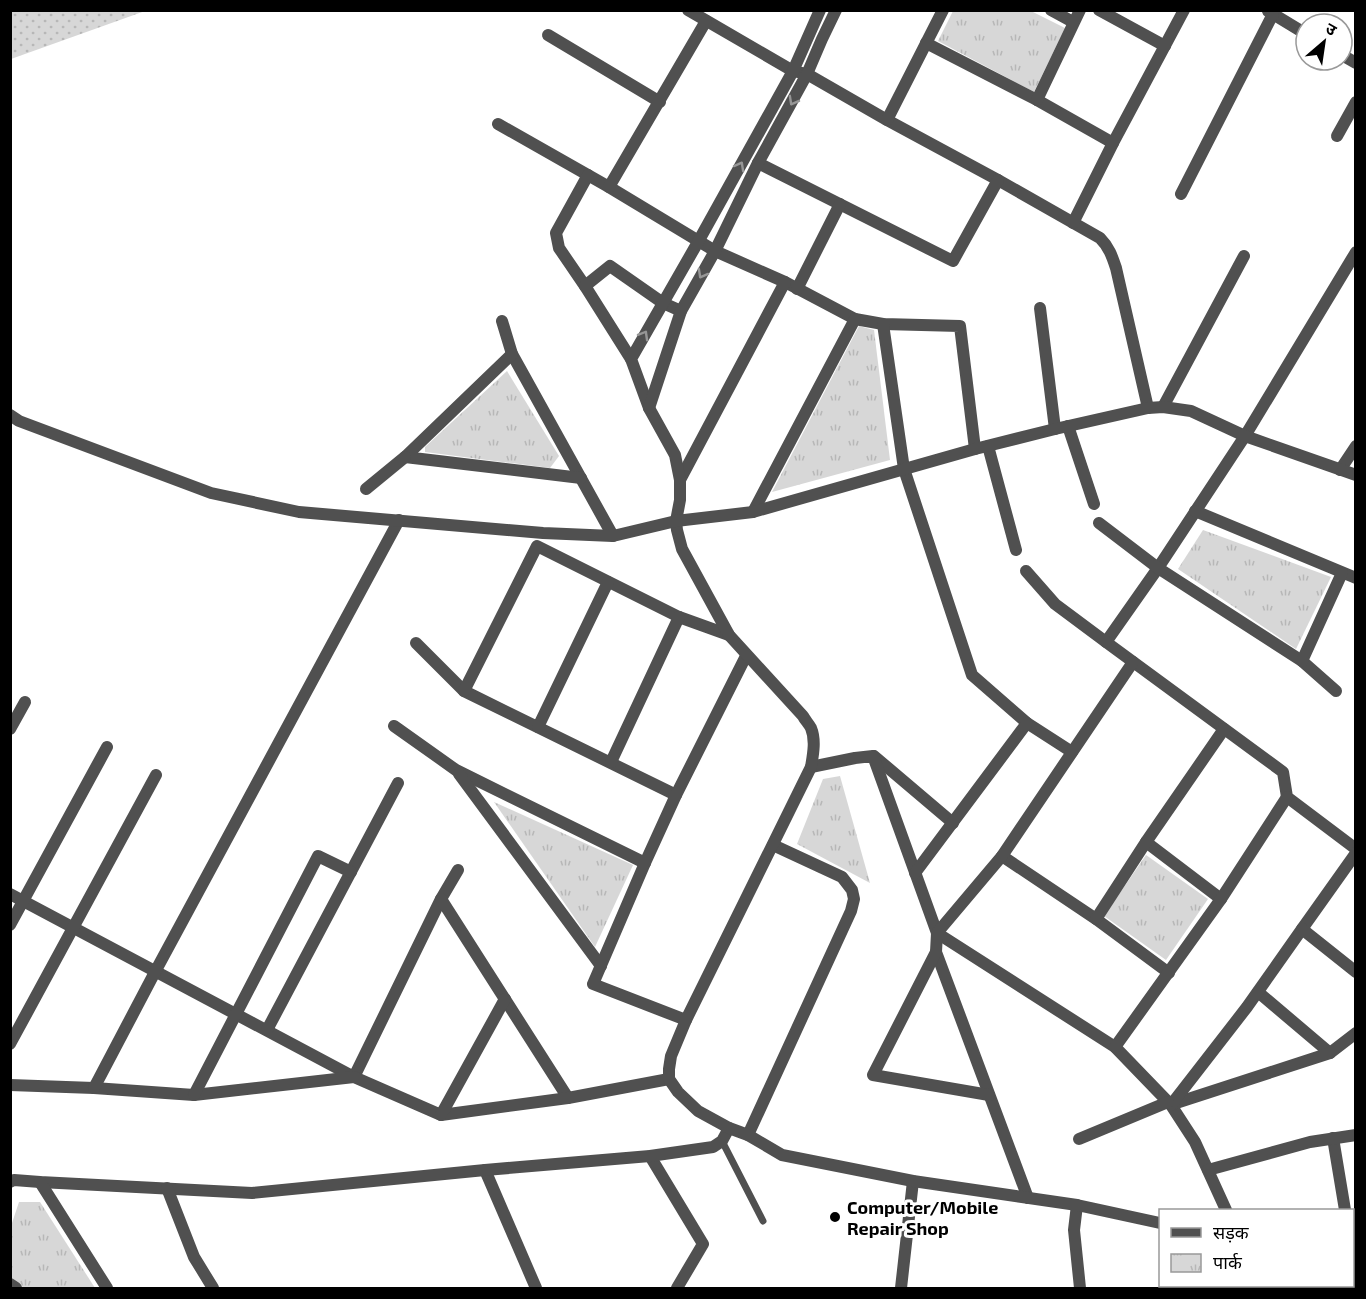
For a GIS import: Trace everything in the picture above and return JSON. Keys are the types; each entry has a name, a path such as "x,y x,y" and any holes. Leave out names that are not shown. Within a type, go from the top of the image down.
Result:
{"street":[{"path":"688,10 793,71 807,74 1100,238 1112,255 1148,408"},
{"path":"630,359 793,71 820,10"},
{"path":"649,408 681,311 715,252 807,74 836,10"},
{"path":"887,120 943,10"},
{"path":"1037,100 1077,16 1051,10"},
{"path":"1099,10 1165,46"},
{"path":"1073,223 1184,10"},
{"path":"1181,194 1270,12 1294,27"},
{"path":"609,187 706,21"},
{"path":"548,35 660,102"},
{"path":"926,43 1037,100 1113,143"},
{"path":"1337,136 1356,102"},
{"path":"498,124 609,187 715,252 785,282 855,319 883,324 960,326 975,449"},
{"path":"759,163 953,261 998,180"},
{"path":"588,175 556,233 559,248 630,359 649,408 675,455 680,480 680,501 676,521 682,549 729,635 803,716 811,728 813,753 811,767 686,1020 671,1056 669,1079 678,1092 698,1111 729,1128 748,1135 782,1155 913,1181 1077,1205 1159,1223"},
{"path":"797,289 840,204"},
{"path":"1106,642 1245,436 1356,252"},
{"path":"1163,407 1244,256"},
{"path":"585,286 610,266 663,303 681,311"},
{"path":"680,480 785,282"},
{"path":"1040,308 1061,427 1094,504"},
{"path":"753,512 855,319"},
{"path":"502,321 512,354 613,536"},
{"path":"883,324 904,469 972,675 1027,723 1072,752"},
{"path":"366,489 405,457 512,354"},
{"path":"10,416 211,493 299,512 543,533 613,536 676,521 753,512 975,449 1148,408 1163,407 1191,411 1245,436 1356,475"},
{"path":"988,446 1016,550"},
{"path":"1340,470 1356,446"},
{"path":"405,457 581,478"},
{"path":"1196,511 1356,578"},
{"path":"94,1088 399,520"},
{"path":"1100,523 1158,568 1302,661 1336,691"},
{"path":"464,691 543,533"},
{"path":"537,546 680,617 729,635"},
{"path":"1026,571 1055,604 1283,772 1287,796 1356,851 1258,992 1170,1103"},
{"path":"1302,661 1342,573"},
{"path":"538,727 608,582"},
{"path":"611,762 680,617"},
{"path":"416,643 464,691 676,795"},
{"path":"686,1020 593,984 676,795 747,656"},
{"path":"937,933 1002,856 1133,662"},
{"path":"10,729 25,702"},
{"path":"915,873 1027,723"},
{"path":"394,726 456,770 645,863"},
{"path":"1095,919 1224,729"},
{"path":"10,925 107,747"},
{"path":"811,767 873,756 953,823"},
{"path":"873,756 937,933 936,952 1028,1198"},
{"path":"456,770 601,966"},
{"path":"10,1044 156,775"},
{"path":"267,1030 398,783"},
{"path":"1115,1047 1221,899 1287,796"},
{"path":"1146,842 1221,899"},
{"path":"748,1135 851,911 854,899 852,890 842,877 773,845"},
{"path":"194,1095 318,856 351,872"},
{"path":"1002,856 1169,973"},
{"path":"354,1077 441,899 458,870"},
{"path":"10,894 354,1077 441,1114 568,1098 669,1079"},
{"path":"441,899 568,1098"},
{"path":"1302,929 1356,972"},
{"path":"937,933 1115,1047 1170,1103 1195,1142 1226,1209"},
{"path":"936,952 873,1075 989,1095"},
{"path":"1258,992 1330,1053"},
{"path":"441,1114 505,999"},
{"path":"1079,1139 1170,1103 1330,1053 1356,1034"},
{"path":"10,1085 194,1095 354,1077"},
{"path":"10,1182 14,1180 252,1193 650,1156 713,1147 722,1141 729,1128"},
{"path":"1208,1170 1310,1142 1356,1135"},
{"path":"1333,1138 1345,1209"},
{"path":"650,1156 703,1244 677,1288"},
{"path":"485,1170 536,1288"},
{"path":"901,1288 913,1181"},
{"path":"40,1182 107,1288"},
{"path":"167,1188 194,1257 213,1288"},
{"path":"1077,1205 1074,1230 1080,1288"},
{"path":"10,1284 15,1288"}],"lane":[{"path":"722,1141 763,1221"}],"green space":[{"path":"11,10 145,10 145,11 11,59"},
{"path":"953,11 1031,11 1065,28 1034,92 938,41"},
{"path":"859,326 874,330 890,460 772,492"},
{"path":"507,371 559,456 550,468 425,452 425,447"},
{"path":"1203,530 1331,577 1296,649 1178,569"},
{"path":"840,776 870,883 797,844 823,779"},
{"path":"494,802 633,865 595,947"},
{"path":"1146,855 1208,899 1166,960 1104,916"},
{"path":"19,1202 40,1202 95,1288 16,1288 11,1284 10,1229"}],"place":[{"name":"Computer/Mobile Repair Shop","path":"835,1217"}]}
